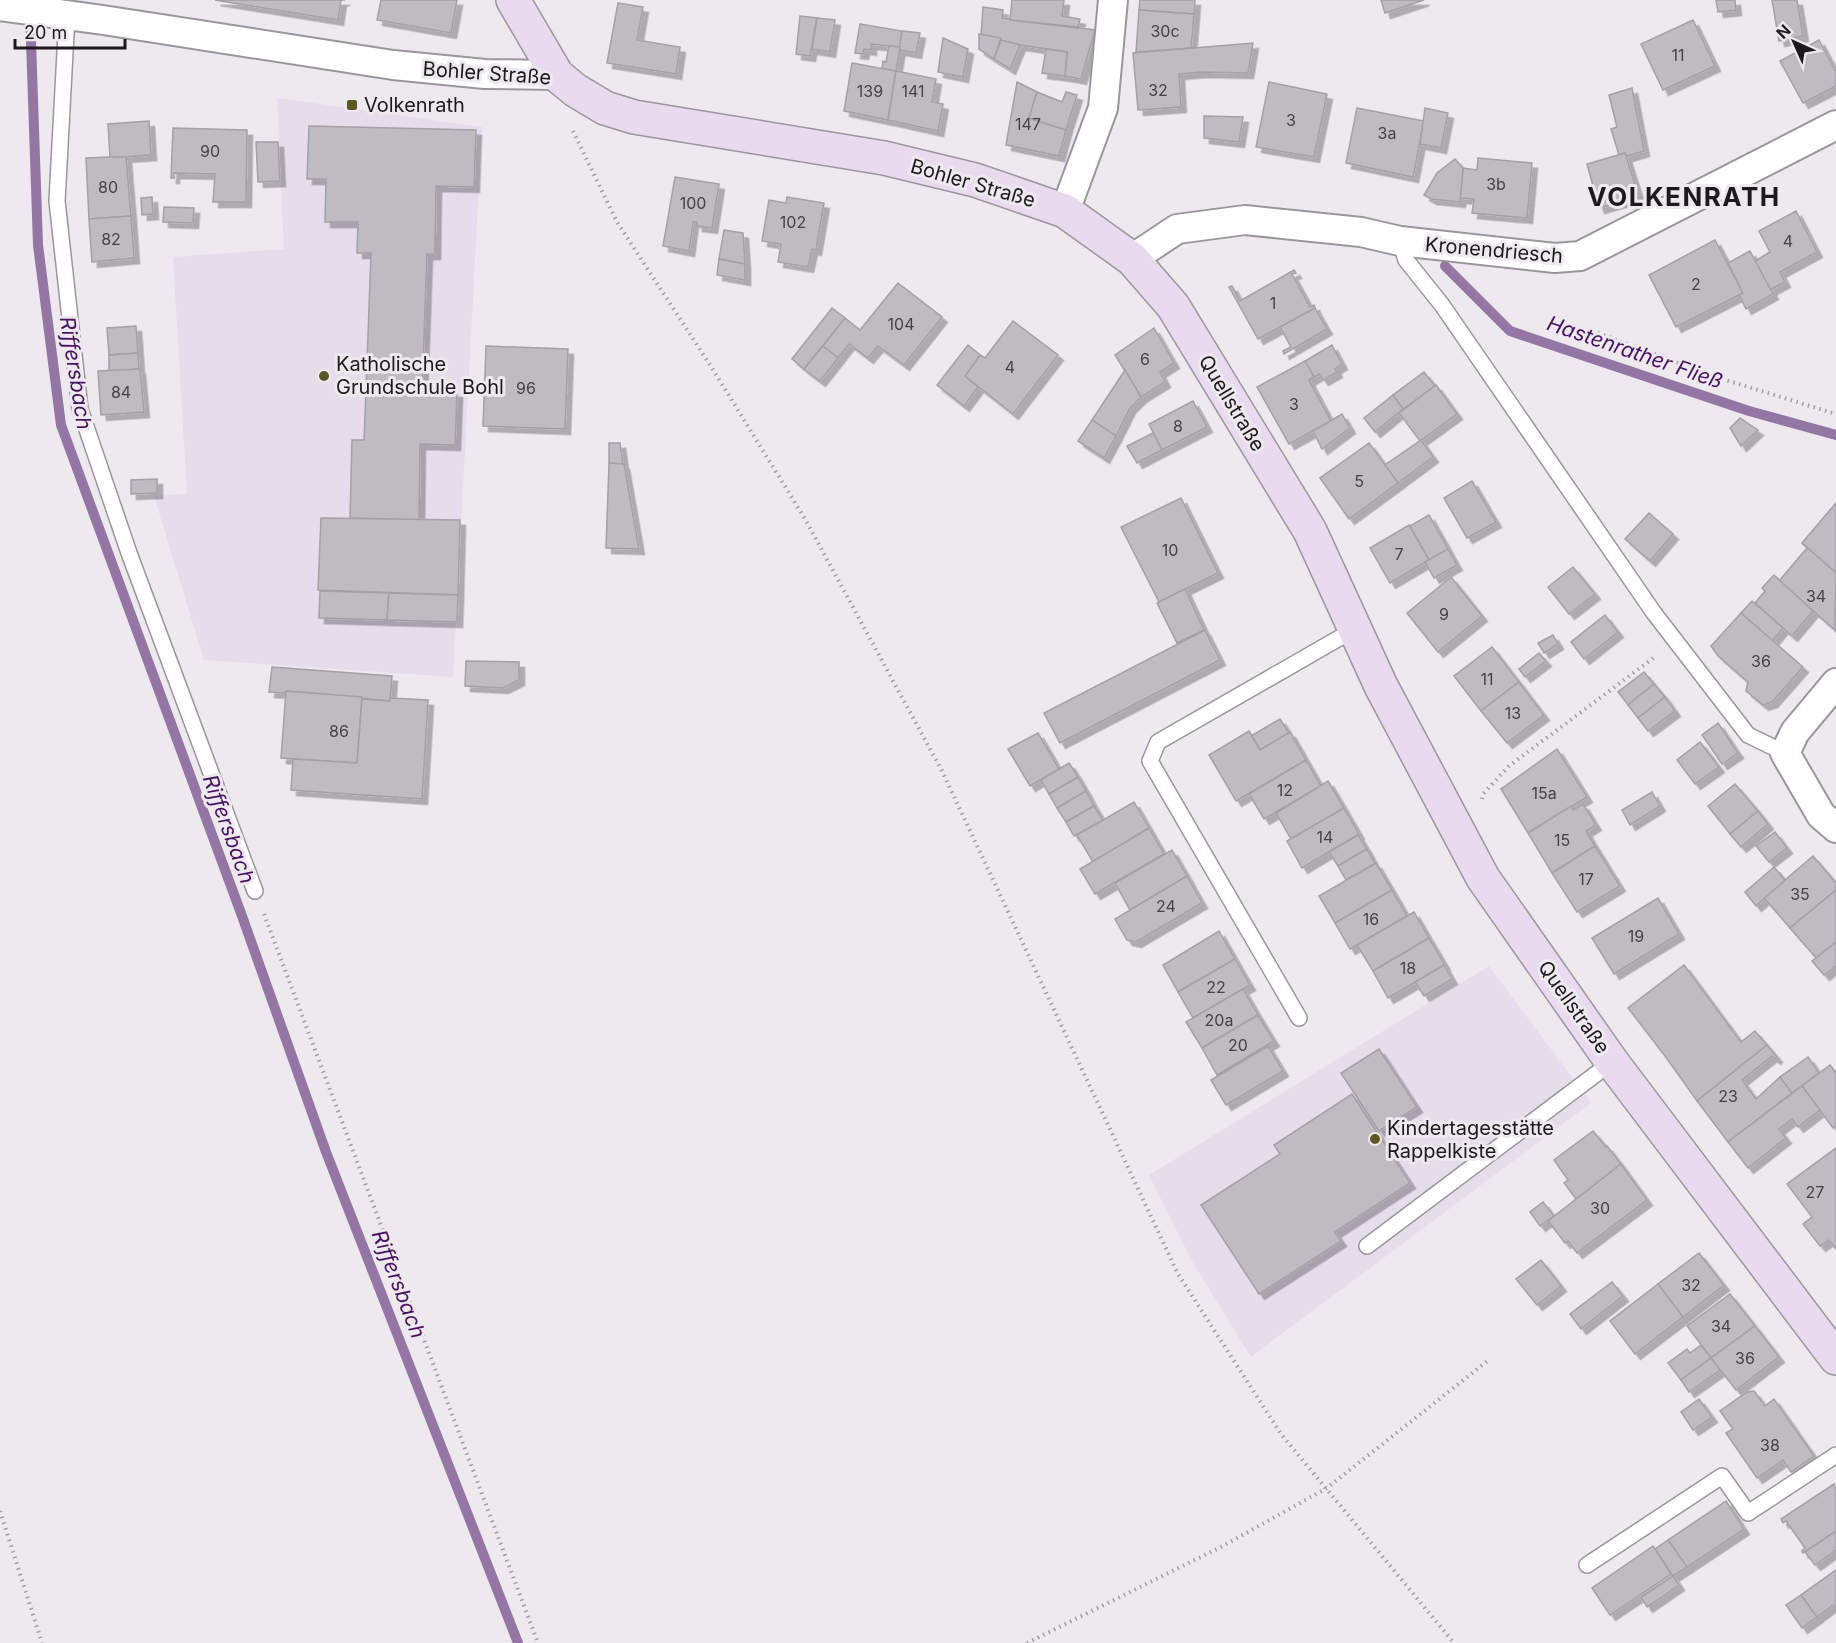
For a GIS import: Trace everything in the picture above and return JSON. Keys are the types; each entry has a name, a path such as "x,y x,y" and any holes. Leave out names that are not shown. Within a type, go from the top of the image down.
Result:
{"main road":[{"path":"513,0 566,83"},
{"name":"Bohler Straße","path":"566,83 605,108 634,117 884,159 975,180 1065,211"},
{"name":"Quellstraße","path":"1065,211 1132,259 1173,306 1310,531 1381,686 1483,878 1612,1062 1836,1358"}],"street":[{"path":"1065,211 1103,108 1113,0"},
{"name":"Bohler Straße","path":"7,7 393,65 566,83"},
{"name":"Kronendriesch","path":"1132,259 1177,229 1245,220 1361,232 1400,241 1555,258 1580,256 1836,125"},
{"path":"1836,683 1795,732 1785,753 1821,814 1836,828"}],"lane":[{"path":"67,15 57,201 80,409 129,553 255,891"},
{"path":"1400,241 1406,260 1442,305 1654,613 1748,735 1785,753"},
{"path":"1299,1018 1150,761 1158,742 1355,629"},
{"path":"1367,1246 1612,1062"},
{"path":"1587,1565 1722,1476 1748,1513 1836,1455"}],"path":[{"path":"566,83 573,131 617,222 712,368 805,519 942,771 1178,1274 1281,1434 1454,1643"},
{"path":"1598,333 1716,377 1836,414"},
{"path":"1456,828 1481,816 1483,794 1509,766 1676,642"},
{"path":"255,891 538,1643"},
{"path":"1028,1643 1221,1546 1327,1488 1490,1359"},
{"path":"0,1511 42,1643"}],"shaded area":[{"name":"Katholische Grundschule Bohl","path":"277,98 482,127 453,677 204,660 154,496 187,494 173,257 284,249"},
{"name":"Kindertagesstätte Rappelkiste","path":"1489,966 1591,1103 1251,1357 1192,1261 1149,1175"}],"building":[{"path":"215,0 341,0 338,20"},
{"path":"381,0 457,0 451,33 377,20"},
{"path":"1012,0 1064,0 1062,16 1080,19 1078,27 1010,20"},
{"path":"1140,0 1195,0 1194,14 1139,10"},
{"path":"1381,0 1424,0 1385,13"},
{"path":"1716,0 1735,0 1736,10 1718,12"},
{"path":"1772,0 1797,0 1803,36 1779,41"},
{"path":"618,3 643,7 637,40 680,47 676,74 607,63"},
{"path":"983,7 1003,10 1002,18 1010,20 1095,30 1081,79 1065,76 1067,52 1020,45 981,35"},
{"path":"1139,10 1194,14 1191,48 1136,52"},
{"path":"800,16 817,18 810,56 796,54"},
{"path":"817,18 835,20 830,52 812,49"},
{"path":"1693,20 1715,66 1663,90 1641,44"},
{"path":"860,24 902,31 900,47 871,44 871,50 864,49 863,54 855,53"},
{"path":"902,31 920,33 916,53 899,50"},
{"path":"979,34 1001,38 994,59 979,49"},
{"path":"943,38 968,49 963,77 938,72"},
{"path":"1001,40 1020,45 1010,69 994,59"},
{"path":"1819,40 1836,72 1836,86 1803,103 1780,61"},
{"path":"1253,43 1248,73 1179,74 1181,107 1138,110 1133,53"},
{"path":"889,46 900,47 896,71 882,69"},
{"path":"1046,49 1067,52 1065,76 1042,73"},
{"path":"852,63 896,71 888,120 844,111"},
{"path":"896,71 936,79 932,102 943,104 938,131 888,120"},
{"path":"1017,82 1037,92 1029,118 1066,130 1059,156 1006,145"},
{"path":"1269,82 1327,94 1314,157 1256,147"},
{"path":"1632,88 1644,151 1627,156 1625,153 1619,155 1611,129 1617,127 1609,95"},
{"path":"1037,92 1062,102 1066,92 1077,95 1066,130 1029,118"},
{"path":"1357,108 1424,121 1413,177 1346,163"},
{"path":"1425,108 1448,113 1441,148 1420,144"},
{"path":"1204,116 1243,117 1239,142 1204,138"},
{"path":"149,121 151,155 110,158 108,124"},
{"path":"309,126 476,130 474,187 436,186 435,254 427,254 422,392 366,390 371,253 357,253 358,222 325,222 326,179 307,179"},
{"path":"173,128 247,130 246,202 213,202 215,174 174,173 174,178 171,178"},
{"path":"256,142 278,142 280,181 258,182"},
{"path":"1625,153 1639,197 1599,208 1587,164"},
{"path":"126,157 131,216 89,219 86,158"},
{"path":"1478,158 1532,163 1527,218 1472,213 1474,199 1460,198 1463,168 1477,170"},
{"path":"1455,159 1463,168 1460,202 1431,199 1424,195 1437,173"},
{"path":"675,177 719,184 712,228 697,226 697,222 693,222 689,251 663,246"},
{"path":"152,197 153,214 142,215 141,198"},
{"path":"787,197 824,203 816,250 812,249 808,267 778,262 781,244 762,241 769,200 786,203"},
{"path":"164,207 194,208 193,223 163,222"},
{"path":"1796,211 1817,252 1780,272 1785,282 1770,290 1755,261 1770,252 1759,231"},
{"path":"131,216 134,258 92,262 89,219"},
{"path":"724,230 743,233 745,264 719,259"},
{"path":"1715,240 1743,293 1676,327 1649,275"},
{"path":"1750,251 1773,294 1746,309 1739,295 1743,293 1728,263"},
{"path":"719,259 745,264 745,280 717,275"},
{"path":"1294,270 1296,273 1292,274 1310,307 1314,305 1315,308 1258,339 1229,287 1232,286 1240,301"},
{"path":"898,283 942,317 904,365 878,346 868,358 849,344 838,358 823,346 845,318 860,330"},
{"path":"832,308 845,318 804,369 792,359"},
{"path":"1315,308 1327,329 1284,354 1283,351 1291,347 1280,327"},
{"path":"1013,321 1058,355 1013,414 965,376 980,355 985,358"},
{"path":"136,326 138,353 109,355 107,328"},
{"path":"1154,328 1174,363 1160,372 1165,382 1141,397 1115,355"},
{"path":"968,345 980,355 965,376 978,387 964,406 937,385"},
{"path":"1332,345 1342,364 1335,369 1337,372 1323,380 1319,374 1314,377 1305,361"},
{"path":"486,346 568,349 565,429 483,426"},
{"path":"823,346 838,358 820,381 804,369"},
{"path":"138,353 139,369 109,371 109,355"},
{"path":"1305,361 1314,377 1309,380 1331,421 1289,444 1257,387"},
{"path":"140,369 144,412 101,415 98,371"},
{"path":"1125,370 1141,397 1130,408 1116,436 1092,420"},
{"path":"1424,372 1435,386 1403,409 1393,395"},
{"path":"1436,385 1457,414 1420,441 1399,413"},
{"path":"366,390 457,392 455,445 420,444 419,520 350,518 352,440 364,440"},
{"path":"1393,395 1403,409 1375,432 1364,418"},
{"path":"1193,401 1207,427 1162,450 1149,424"},
{"path":"1342,414 1350,428 1322,449 1313,431"},
{"path":"1740,418 1758,430 1741,446 1730,428"},
{"path":"1092,420 1116,436 1104,458 1078,441"},
{"path":"1153,433 1162,450 1137,463 1127,446"},
{"path":"1421,440 1433,457 1398,483 1385,465"},
{"path":"609,443 620,443 623,464 609,463"},
{"path":"1369,443 1398,483 1349,519 1320,478"},
{"path":"609,463 624,464 639,549 606,548"},
{"path":"157,479 157,493 131,494 131,480"},
{"path":"1472,481 1496,522 1467,538 1444,498"},
{"path":"1181,498 1218,573 1159,602 1121,527"},
{"path":"1836,503 1836,573 1802,543"},
{"path":"1649,513 1673,534 1650,561 1625,539"},
{"path":"1429,515 1448,549 1429,560 1410,526"},
{"path":"321,518 460,520 458,595 318,590"},
{"path":"1409,525 1429,560 1390,583 1370,548"},
{"path":"1802,543 1836,573 1835,630 1779,581 1807,548"},
{"path":"1448,549 1457,565 1434,578 1425,562"},
{"path":"1573,567 1595,594 1569,614 1548,587"},
{"path":"1774,575 1813,611 1792,636 1755,603 1765,591 1762,588"},
{"path":"1451,577 1482,616 1438,652 1407,613"},
{"path":"1185,589 1204,630 1177,643 1157,603"},
{"path":"320,591 389,593 387,620 319,618"},
{"path":"389,593 458,595 457,622 387,620"},
{"path":"1752,601 1783,628 1772,641 1741,613"},
{"path":"1741,613 1803,667 1772,702 1763,705 1746,691 1748,682 1718,656 1711,646"},
{"path":"1605,615 1618,632 1584,659 1571,642"},
{"path":"1205,630 1220,660 1060,743 1044,713"},
{"path":"1553,635 1558,644 1544,653 1538,643"},
{"path":"1492,647 1519,682 1481,711 1454,676"},
{"path":"1539,653 1546,661 1525,677 1519,669"},
{"path":"466,661 519,662 519,680 503,688 465,686"},
{"path":"272,667 392,676 390,701 286,691 285,693 269,692"},
{"path":"1644,672 1654,684 1628,705 1618,692"},
{"path":"1519,682 1544,715 1507,743 1481,711"},
{"path":"1654,684 1665,697 1638,718 1628,705"},
{"path":"286,691 362,697 357,763 281,758"},
{"path":"1665,697 1675,711 1648,731 1638,718"},
{"path":"390,698 428,700 422,799 291,790 293,759 357,763 362,699 390,701"},
{"path":"1280,719 1289,733 1260,750 1251,736"},
{"path":"1718,723 1738,753 1722,764 1702,735"},
{"path":"1249,731 1260,750 1290,732 1306,760 1236,801 1209,755"},
{"path":"1038,733 1059,769 1030,786 1008,749"},
{"path":"1700,742 1719,767 1695,784 1677,760"},
{"path":"1557,749 1587,797 1528,833 1501,789"},
{"path":"1306,760 1321,786 1264,819 1249,794"},
{"path":"1069,763 1078,777 1049,794 1041,780"},
{"path":"1078,777 1086,791 1057,808 1049,794"},
{"path":"1328,781 1344,808 1291,839 1276,813"},
{"path":"1735,784 1758,811 1730,834 1708,806"},
{"path":"1086,791 1094,806 1066,822 1057,808"},
{"path":"1652,792 1660,806 1630,825 1622,810"},
{"path":"1134,802 1149,828 1093,862 1077,835"},
{"path":"1583,804 1596,825 1586,831 1595,846 1552,873 1528,833 1571,806 1573,810"},
{"path":"1094,806 1103,820 1074,836 1066,822"},
{"path":"1344,808 1359,834 1302,868 1287,841"},
{"path":"1758,811 1768,824 1741,847 1730,834"},
{"path":"1149,828 1164,854 1095,894 1080,869"},
{"path":"1775,832 1787,848 1769,862 1756,846"},
{"path":"1358,835 1367,849 1338,866 1329,852"},
{"path":"1595,846 1620,886 1577,912 1552,873"},
{"path":"1367,849 1375,864 1346,880 1338,866"},
{"path":"1172,850 1187,876 1130,910 1115,883"},
{"path":"1813,856 1836,883 1836,890 1790,928 1764,898"},
{"path":"1376,863 1392,890 1335,923 1319,896"},
{"path":"1774,867 1785,880 1756,906 1745,892"},
{"path":"1187,876 1202,903 1136,942 1127,940 1115,919"},
{"path":"1392,890 1407,916 1350,949 1335,923"},
{"path":"1836,890 1836,942 1817,959 1790,928"},
{"path":"1658,898 1679,934 1614,974 1592,938"},
{"path":"1414,912 1429,938 1373,971 1357,945"},
{"path":"1219,931 1235,959 1178,992 1163,965"},
{"path":"1429,938 1445,965 1388,998 1373,971"},
{"path":"1836,942 1836,966 1824,975 1812,961"},
{"path":"1235,959 1250,985 1193,1018 1178,992"},
{"path":"1444,965 1452,979 1424,996 1415,982"},
{"path":"1684,965 1741,1042 1755,1031 1767,1045 1697,1101 1628,1008"},
{"path":"1243,989 1258,1015 1202,1048 1186,1022"},
{"path":"1258,1015 1274,1041 1217,1075 1202,1048"},
{"path":"1767,1045 1777,1057 1775,1059 1772,1056 1742,1080 1756,1099 1780,1077 1792,1093 1728,1142 1697,1101"},
{"path":"1268,1046 1283,1071 1226,1105 1211,1080"},
{"path":"1379,1049 1417,1107 1379,1131 1341,1073"},
{"path":"1808,1057 1819,1073 1792,1093 1780,1077"},
{"path":"1830,1065 1836,1073 1836,1126 1833,1128 1802,1086"},
{"path":"1802,1086 1820,1110 1798,1127 1792,1119 1779,1129 1786,1138 1748,1168 1728,1142"},
{"path":"1352,1094 1410,1183 1335,1232 1341,1241 1259,1294 1201,1205 1280,1154 1274,1145"},
{"path":"1593,1131 1621,1164 1576,1199 1564,1183 1568,1180 1554,1160"},
{"path":"1836,1148 1836,1249 1829,1240 1820,1246 1803,1224 1812,1217 1787,1184"},
{"path":"1621,1164 1647,1200 1577,1253 1568,1241 1565,1243 1548,1221"},
{"path":"1543,1202 1554,1216 1540,1226 1530,1212"},
{"path":"1699,1253 1724,1285 1683,1317 1658,1284"},
{"path":"1541,1260 1561,1286 1537,1305 1516,1279"},
{"path":"1612,1282 1623,1296 1581,1329 1570,1314"},
{"path":"1658,1284 1683,1317 1635,1354 1610,1321"},
{"path":"1730,1294 1755,1326 1711,1358 1687,1326"},
{"path":"1755,1326 1779,1357 1736,1390 1711,1358"},
{"path":"1701,1345 1711,1358 1681,1380 1668,1363 1687,1349 1690,1353"},
{"path":"1711,1358 1720,1370 1689,1392 1681,1380"},
{"path":"1754,1391 1765,1406 1774,1399 1814,1456 1791,1472 1783,1460 1757,1478 1726,1433 1733,1429 1720,1411 1747,1392"},
{"path":"1699,1399 1712,1417 1693,1430 1681,1412"},
{"path":"1834,1484 1836,1531 1803,1553 1805,1548 1786,1521 1783,1523 1781,1519"},
{"path":"1726,1501 1744,1529 1687,1567 1668,1540"},
{"path":"1836,1531 1836,1550 1815,1565 1805,1552"},
{"path":"1668,1540 1687,1567 1673,1576 1655,1549"},
{"path":"1653,1546 1671,1574 1610,1615 1592,1588"},
{"path":"1836,1570 1836,1609 1833,1605 1817,1617 1801,1595"},
{"path":"1673,1576 1679,1585 1647,1607 1641,1597"},
{"path":"1801,1595 1817,1617 1802,1628 1786,1605"}],"waterway":[{"name":"Riffersbach","path":"30,12 38,245 61,425 242,916 326,1152 518,1643"},
{"name":"Hastenrather Fließ","path":"1445,266 1510,331 1749,411 1836,435"}],"place":[{"name":"Volkenrath","path":"352,105"},
{"name":"Katholische Grundschule Bohl","path":"324,376"},
{"name":"Kindertagesstätte Rappelkiste","path":"1375,1139"}],"district":[{"name":"VOLKENRATH","path":"1684,196"}]}
